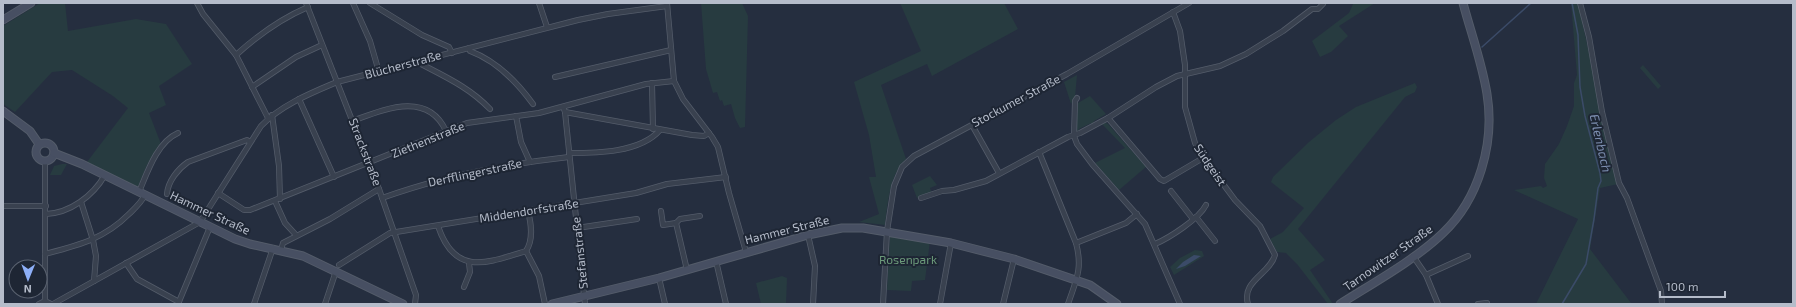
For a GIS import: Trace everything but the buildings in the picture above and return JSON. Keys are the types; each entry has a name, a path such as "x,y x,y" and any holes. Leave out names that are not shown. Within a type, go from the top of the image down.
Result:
{"main road":[{"path":"3,20 31,3"},
{"name":"Tarnowitzer Straße","path":"1340,304 1436,239 1457,216 1476,183 1486,149 1488,128 1487,95 1462,3"},
{"path":"3,111 30,131 40,144"},
{"path":"40,144 48,144 52,146 54,153 51,159 45,161 40,160 36,154 36,148 40,144"},
{"name":"Hammer Straße","path":"54,153 105,175 142,196 245,242 307,257 338,268 393,302 403,304"},
{"name":"Hammer Straße","path":"552,304 585,301 808,234 853,228 886,231 951,243 1014,259 1076,280 1094,288 1117,304"}],"street":[{"path":"197,3 236,55 252,87 270,117 279,166 277,200 285,223 296,235"},
{"path":"353,3 370,41 379,72"},
{"path":"370,3 422,35 449,47 452,52"},
{"path":"539,3 547,27"},
{"name":"Stockumer Straße","path":"883,304 886,231 894,186 902,167 914,156 1067,74 1189,3"},
{"path":"1580,3 1589,37 1602,112 1619,183 1627,198 1661,291 1662,304"},
{"path":"667,4 674,81 683,99 709,133 721,153 746,252"},
{"name":"Blücherstraße","path":"200,222 261,126 270,117 299,99 337,82 547,27 608,14 667,4"},
{"path":"921,198 942,191 954,190 986,181 1068,137 1074,136 1108,118 1156,87 1177,76 1220,66 1238,58 1283,31 1312,9 1318,8 1323,4"},
{"path":"236,55 257,36 307,5"},
{"name":"Strackstraße","path":"307,5 395,232 416,295 415,304"},
{"name":"Südgeist","path":"1173,12 1180,31 1185,74 1187,115 1195,143 1203,158 1235,200 1260,226 1275,255 1272,261 1248,289 1248,304"},
{"path":"252,87 296,57 322,45"},
{"path":"468,48 470,51 494,63 513,80 534,104"},
{"path":"555,77 671,50"},
{"path":"420,61 421,64 466,88 480,98 490,108"},
{"name":"Ziethenstraße","path":"218,193 247,211 369,164 467,123 563,107 652,83 674,81"},
{"path":"652,83 653,129"},
{"path":"1077,98 1075,101 1074,136 1082,152 1145,224 1180,304"},
{"path":"299,99 334,178"},
{"path":"352,121 384,110 408,105 428,112 440,121 446,131"},
{"name":"Stefanstraße","path":"563,107 565,112 585,301"},
{"path":"565,112 653,129 701,136 709,133"},
{"path":"516,116 521,142 530,162"},
{"path":"1108,118 1160,179 1164,181 1203,158"},
{"path":"972,125 999,173"},
{"name":"Derfflingerstraße","path":"382,198 441,178 569,155 614,151 640,143 656,135 660,130"},
{"path":"46,254 93,240 120,223 142,196 153,158 171,136 178,134"},
{"path":"167,194 167,188 173,178 182,166 188,162 247,140 250,142"},
{"path":"1039,152 1076,244 1080,261 1076,280 1068,304"},
{"path":"45,161 45,301"},
{"path":"46,214 63,210 81,202 98,187 105,175"},
{"name":"Middendorfstraße","path":"338,268 387,234 395,232 636,193 667,184 726,177"},
{"path":"281,250 283,243 296,235 330,219 379,189"},
{"path":"1171,192 1215,241"},
{"path":"81,202 93,240 96,256 94,281"},
{"path":"1155,244 1167,239 1203,212 1206,205"},
{"path":"3,206 46,206"},
{"path":"438,226 445,244 457,255 469,262 484,262 526,251 530,243 531,228 528,211"},
{"path":"661,211 663,225 676,223 680,219 700,216"},
{"path":"1076,244 1126,223 1136,214"},
{"path":"577,228 637,220"},
{"path":"39,304 45,301 52,304 200,222"},
{"path":"676,223 687,270"},
{"path":"126,263 137,280 178,303 210,227"},
{"path":"808,234 816,266 814,304"},
{"path":"940,304 951,243"},
{"path":"254,304 273,248"},
{"path":"526,251 539,276 545,304"},
{"path":"1413,256 1426,275 1438,304"},
{"path":"1426,275 1468,256"},
{"path":"1004,304 1014,259"},
{"path":"716,261 726,304"},
{"path":"464,288 470,272 469,262"},
{"path":"325,304 338,268"},
{"path":"658,278 665,304"},
{"path":"1478,304 1487,302"}],"green space":[{"path":"40,3 65,3 68,31 136,19 166,24 192,64 159,86 166,105 149,113 161,144 147,165 138,187 87,162 128,108 113,96 72,70 52,72 15,112 3,104 3,26"},
{"path":"701,3 742,3 748,16 745,127 740,128 731,104 724,106 722,100 720,101 717,92 713,93 706,69"},
{"path":"900,3 1004,3 1018,29 932,76 927,64 881,85 906,159 896,173 890,190 885,225 859,222 879,214 869,177 876,177 869,135 854,82 921,51"},
{"path":"1375,3 1339,26 1348,36 1331,52 1320,57 1312,41 1349,13 1353,4"},
{"path":"1571,3 1578,3 1618,184 1600,188 1590,249 1631,303 1629,304 1536,304 1578,219 1514,190 1541,186 1543,188 1547,186 1544,178 1545,164 1559,144 1574,106 1574,83 1577,75"},
{"path":"1643,65 1661,86 1658,89 1640,68"},
{"path":"1077,75 1075,97 1071,104 1064,82"},
{"path":"1415,83 1417,87 1415,92 1405,97 1298,229 1325,260 1310,270 1333,304 1328,304 1297,264 1286,253 1277,252 1270,239 1283,232 1304,208 1271,182 1273,177 1309,142 1336,120 1356,107"},
{"path":"1090,96 1106,114 1094,121 1092,125 1091,123 1079,129 1078,133 1076,131 1078,103"},
{"path":"1104,122 1108,124 1147,166 1119,190 1095,163 1125,148 1101,123"},
{"path":"67,164 61,175 50,175 54,166"},
{"path":"930,176 937,185 930,188 932,194 917,198 912,185"},
{"name":"Rosenpark","path":"890,234 930,241 925,280 912,281 911,291 887,290"},
{"path":"1195,250 1202,251 1204,256 1174,275 1170,267 1180,258"},
{"path":"782,276 787,278 786,304 761,304 756,283"}],"water":[{"path":"1194,255 1201,256 1185,266 1176,269 1183,262"}],"waterway":[{"path":"1482,47 1531,3"},
{"name":"Erlenbach","path":"1562,304 1586,264 1598,188 1601,181 1585,116 1580,87 1578,35 1572,3"}]}
